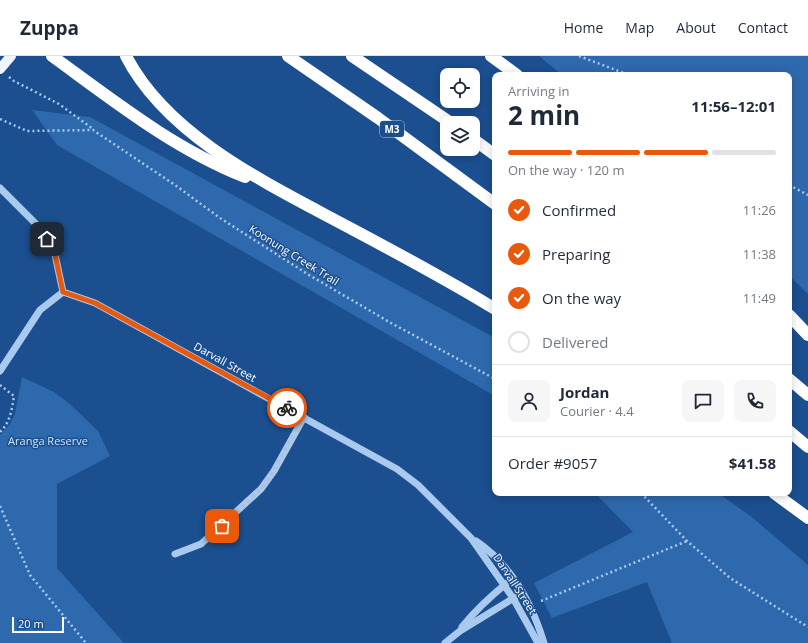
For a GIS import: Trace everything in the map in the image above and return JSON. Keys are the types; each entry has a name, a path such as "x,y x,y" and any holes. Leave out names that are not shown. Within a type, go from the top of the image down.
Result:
{"highway":[{"path":"52,56 168,138 201,157 280,190"},
{"path":"126,56 143,85 157,101 217,152 280,190 458,287 492,307"},
{"name":"M3","path":"288,56 378,118 492,202"},
{"path":"352,56 441,116"},
{"path":"491,56 514,72"},
{"path":"480,144 492,153"},
{"path":"792,318 808,335"},
{"path":"792,382 808,395"},
{"path":"792,434 808,448"},
{"path":"778,496 808,518"}],"main road":[{"path":"2,71 11,56"}],"street":[{"path":"0,188 40,228 54,250 63,292 40,310 0,371"},
{"name":"Darvall Street","path":"63,292 95,303 304,417 407,476 438,504 471,538 513,598 538,643"},
{"path":"175,554 201,544 261,489 274,471 304,417"},
{"name":"Darvall Street","path":"471,538 487,549 501,562 513,578 522,592 539,626 544,643"},
{"path":"460,631 477,609 513,578"},
{"path":"445,643 460,631 522,592"}],"path":[{"path":"580,56 621,72"},
{"name":"Koonung Creek Trail","path":"2,71 14,81 59,104 93,130 175,185 220,218 309,275 492,377"},
{"path":"0,119 27,131 93,130"},
{"path":"792,186 808,195"},
{"path":"0,385 14,396 12,411 4,428 0,432"},
{"path":"644,496 688,541 730,578 808,627"},
{"path":"0,506 30,575 86,643"},
{"path":"542,601 688,541"}],"green space":[{"path":"539,56 808,56 808,294 792,278 792,72 558,72"},
{"path":"32,110 90,117 492,336 492,394 57,145"},
{"name":"Aranga Reserve","path":"22,377 54,392 70,404 98,431 110,456 57,484 57,568 124,643 0,643 0,435 10,424 15,414"},
{"path":"598,496 722,496 753,518 808,565 808,643 672,643 647,582 552,618 534,583 633,532"}],"way so far":[{"path":"222,526 261,489 274,471 304,417 287,408"}],"route":[{"path":"47,239 54,250 63,292 95,303 287,408"}]}
